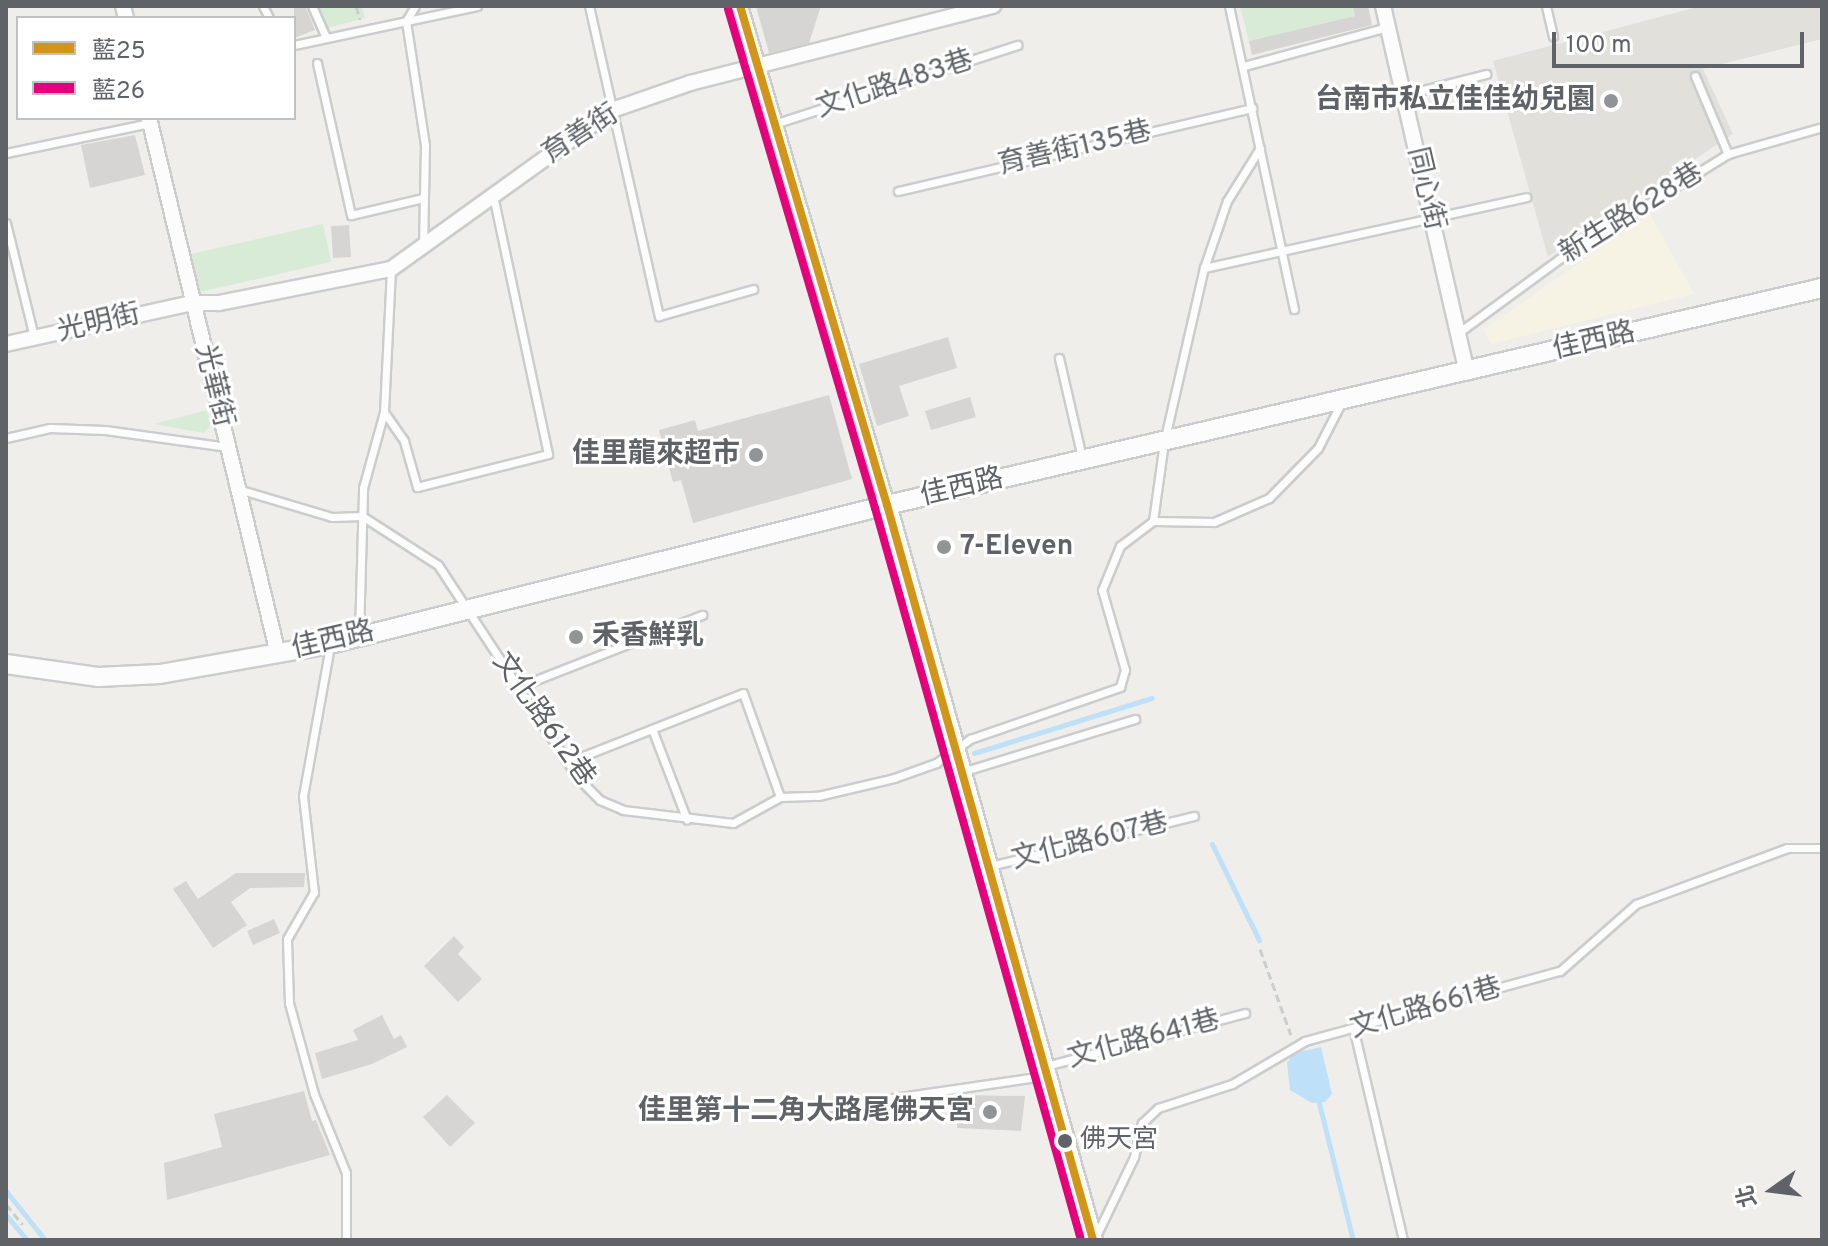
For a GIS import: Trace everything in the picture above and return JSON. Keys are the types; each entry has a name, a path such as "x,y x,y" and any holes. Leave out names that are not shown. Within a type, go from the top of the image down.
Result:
{"street":[{"path":"740,6 887,505 1094,1240"},
{"name":"育善街","path":"192,303 219,303 391,269 612,110 757,67 993,6"},
{"name":"同心街","path":"1383,6 1467,372"},
{"name":"光華街","path":"150,121 278,654"},
{"name":"佳西路","path":"6,664 115,676 160,674 330,644 887,505 1822,288"},
{"name":"光明街","path":"6,344 192,303"}],"lane":[{"path":"312,6 326,38"},
{"path":"415,6 406,21 425,145 423,246"},
{"path":"296,45 477,6"},
{"path":"589,6 659,316 753,289"},
{"path":"1229,6 1294,309"},
{"path":"1546,6 1553,36"},
{"path":"1244,66 1388,27"},
{"name":"文化路483巷","path":"774,124 1017,45"},
{"path":"317,63 351,215 423,198"},
{"path":"1403,95 1486,74"},
{"path":"1695,76 1728,154"},
{"name":"育善街135巷","path":"898,191 1252,108"},
{"path":"6,153 150,121"},
{"name":"新生路628巷","path":"1458,333 1559,259 1728,154 1822,127"},
{"path":"1260,148 1227,201 1204,268 1164,442 1153,521 1214,522 1269,498 1318,448 1342,401"},
{"path":"384,412 404,441 417,487 548,454 493,195"},
{"path":"1204,268 1526,197"},
{"path":"6,223 34,338"},
{"path":"359,635 363,488 384,412 391,269"},
{"path":"1059,358 1083,460"},
{"path":"6,438 50,428 105,430 228,447"},
{"path":"238,489 332,517 362,516"},
{"name":"文化路612巷","path":"362,516 438,565 568,762 600,800 623,810 687,820 733,823 780,797 862,788 955,752 970,739 1120,687 1125,670 1102,590 1120,546 1153,521"},
{"path":"518,687 702,615"},
{"path":"330,644 303,796 314,892 287,939 289,1003 314,1094 346,1173 346,1240"},
{"path":"568,762 743,693 780,797"},
{"path":"961,773 1135,719"},
{"path":"652,729 687,820"},
{"name":"文化路607巷","path":"987,867 1194,816"},
{"name":"文化路661巷","path":"1094,1240 1134,1157 1142,1123 1158,1108 1232,1084 1294,1047 1560,971 1636,904 1787,848 1822,848"},
{"name":"文化路641巷","path":"797,1112 1044,1071 1245,1013"},
{"path":"1354,1031 1403,1240"}],"path":[{"path":"1260,949 1281,996 1294,1047"},
{"path":"6,1204 22,1224"}],"shaded area":[{"name":"台南市私立佳佳幼兒園","path":"1701,6 1822,6 1822,39 1703,69 1733,134 1548,257 1493,61"},
{"path":"1650,214 1694,294 1491,344 1483,330"}],"green space":[{"path":"317,6 362,6 365,18 327,28"},
{"path":"1240,6 1353,6 1355,16 1249,41"},
{"path":"323,224 331,262 200,292 191,254"},
{"path":"207,410 211,425 204,433 154,424"}],"water":[{"path":"1321,1047 1332,1094 1325,1102 1312,1103 1290,1090 1287,1063 1294,1053"}],"building":[{"path":"294,6 305,6 315,30 296,37"},
{"path":"756,6 821,6 809,43 769,53"},
{"path":"1353,6 1368,6 1372,25 1252,55 1249,41 1355,16"},
{"path":"135,135 145,175 90,188 81,145"},
{"path":"349,225 351,257 333,258 331,226"},
{"path":"948,337 957,368 899,386 909,416 877,426 859,364"},
{"name":"佳里龍來超市","path":"829,395 852,479 693,523 681,480 673,482 659,430 695,420 698,431"},
{"path":"970,397 976,417 931,430 925,411"},
{"path":"236,873 305,873 304,887 250,888 231,902 247,925 213,948 173,889 186,881 198,899"},
{"path":"274,919 280,933 253,945 247,931"},
{"path":"454,936 464,947 458,954 482,979 458,1002 424,966"},
{"path":"382,1015 394,1039 401,1035 407,1047 372,1064 322,1079 315,1053 358,1040 353,1030"},
{"path":"304,1091 312,1121 316,1120 330,1155 167,1200 164,1163 222,1147 214,1114"},
{"path":"447,1095 475,1123 450,1147 423,1117"},
{"name":"佳里第十二角大路尾佛天宮","path":"957,1095 1025,1096 1021,1131 957,1128"}],"waterway":[{"path":"974,753 1152,698"},
{"path":"1212,844 1259,940"},
{"path":"1319,1103 1353,1240"},
{"path":"6,1191 45,1240"},
{"path":"6,1215 27,1240"}],"transit line":[{"name":"藍25","path":"740,6 887,505 1093,1240"},
{"name":"藍26","path":"728,9 875,508 1081,1240"}],"place":[{"name":"台南市私立佳佳幼兒園","path":"1611,101"},
{"name":"佳里龍來超市","path":"756,455"},
{"name":"7-Eleven","path":"944,547"},
{"name":"禾香鮮乳","path":"576,637"},
{"name":"佳里第十二角大路尾佛天宮","path":"990,1112"},
{"name":"佛天宮","path":"1065,1141"}]}
